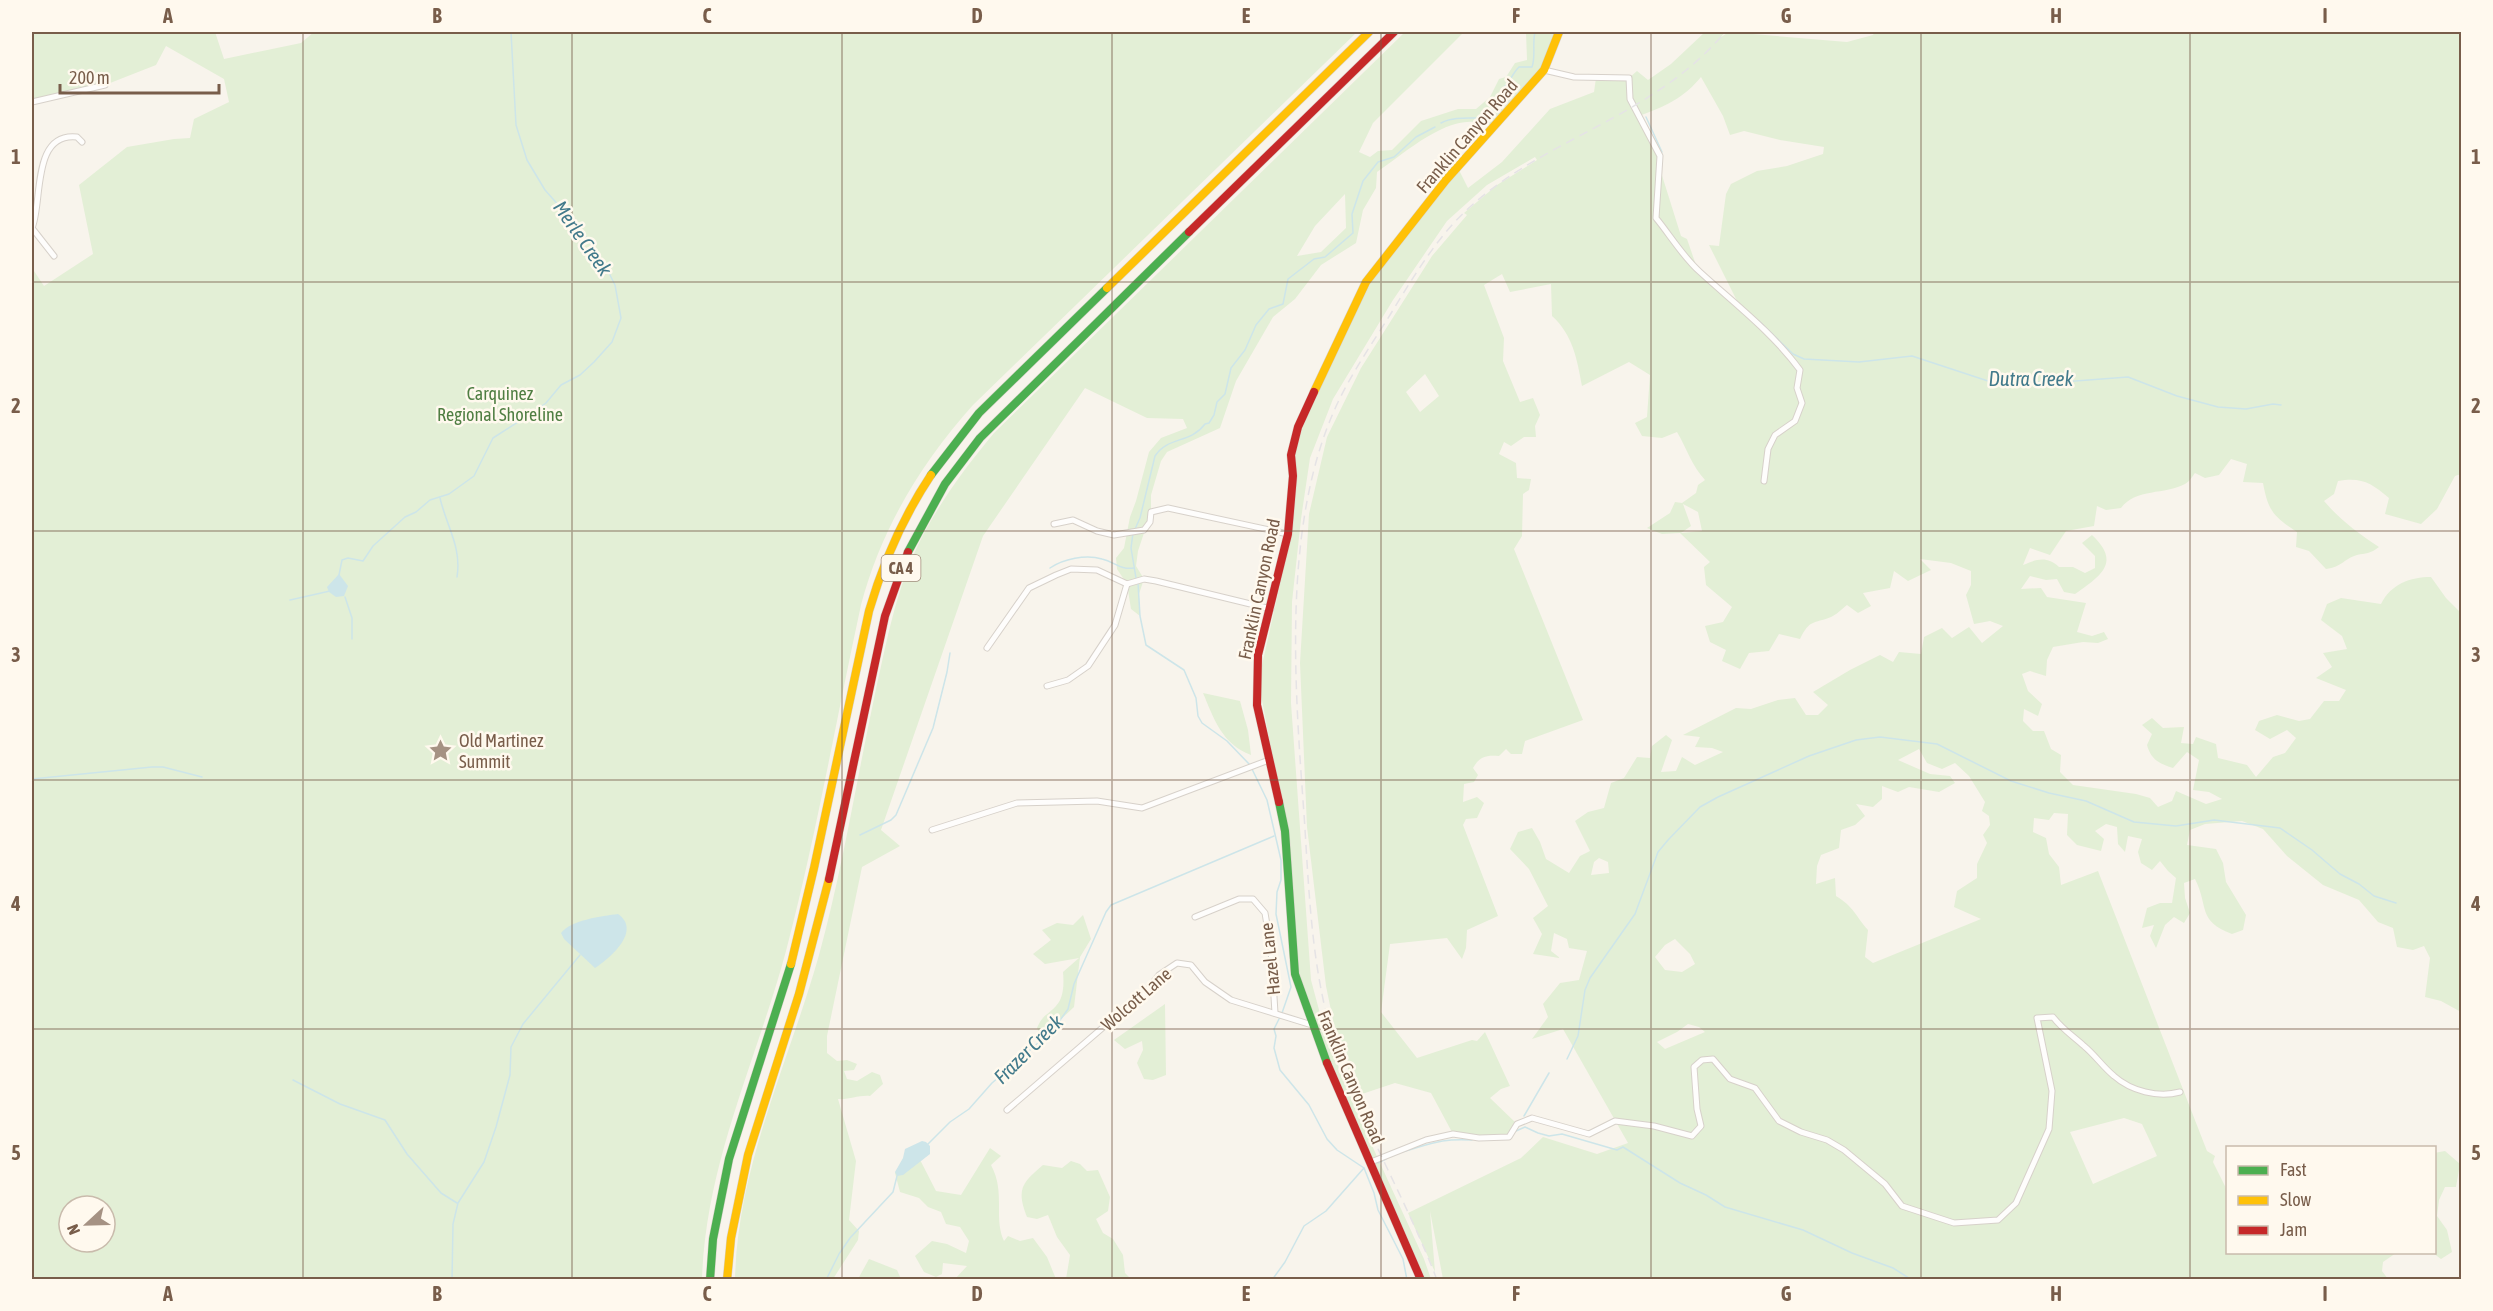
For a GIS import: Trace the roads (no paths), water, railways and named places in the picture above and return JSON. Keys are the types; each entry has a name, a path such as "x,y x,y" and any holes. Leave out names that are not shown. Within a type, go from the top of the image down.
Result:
{"main road":[{"name":"CA 4","path":"710,1280 714,1228 724,1174 797,940 868,616 885,563 908,513 940,461 979,413 1369,32"},
{"name":"CA 4","path":"728,1280 730,1237 740,1182 814,942 885,616 900,569 924,519 956,467 991,424 1394,32"},
{"name":"Franklin Canyon Road","path":"1421,1280 1312,1025 1295,974 1285,831 1257,705 1258,655 1288,534 1293,476 1291,455 1298,428 1366,282 1446,180 1544,70 1559,32"}],"street":[{"path":"1544,70 1574,77 1629,78 1630,99 1660,156 1656,218 1698,271 1739,305 1786,350 1800,370 1797,388 1802,404 1795,421 1775,435 1768,449 1764,481"},
{"path":"32,102 105,85"},
{"path":"54,256 32,228 42,163 47,153 60,140 69,136 77,137 82,142"},
{"path":"1054,524 1073,520 1114,535 1144,530 1150,522 1151,512 1168,508 1288,534"},
{"path":"987,648 1029,588 1071,569 1097,570 1127,584 1143,579 1271,609"},
{"path":"1047,686 1068,680 1088,666 1115,625 1127,584"},
{"path":"932,830 1017,803 1097,801 1142,808 1269,760"},
{"name":"Hazel Lane","path":"1195,917 1239,899 1253,899 1265,913 1271,949 1275,1013"},
{"name":"Wolcott Lane","path":"1007,1110 1115,1017 1138,1002 1159,975 1177,963 1191,965 1205,982 1231,1000 1312,1025"},
{"path":"1371,1162 1426,1140 1453,1134 1479,1138 1509,1137 1517,1124 1532,1118 1588,1134 1615,1121 1654,1126 1692,1136 1701,1126 1697,1108 1694,1067 1702,1060 1713,1059 1730,1078 1755,1088 1779,1121 1801,1132 1827,1140 1844,1150 1885,1184 1902,1206 1954,1223 1998,1220 2016,1203 2049,1129 2052,1091 2037,1018 2053,1017 2062,1028 2084,1045 2113,1076 2124,1084 2149,1093 2180,1092"}],"water":[{"path":"339,574 348,586 344,596 336,597 329,592 327,587"},
{"path":"618,914 625,921 627,928 625,936 615,951 595,968 564,939 561,933 579,922"},
{"path":"922,1141 930,1146 930,1154 903,1175 897,1176 895,1172 905,1149"}],"waterway":[{"name":"Merle Creek","path":"339,575 342,560 348,558 363,561 373,546 405,517 416,512 430,500 449,494 474,476 493,438 546,403 561,385 580,375 594,362 612,342 621,318 615,285 605,265 584,234 545,190 527,160 516,125 511,32"},
{"path":"1441,123 1488,115 1501,97 1503,88 1519,67 1532,67 1535,32"},
{"name":"Dutra Creek","path":"1646,117 1662,152"},
{"path":"1135,529 1140,518 1155,456 1166,445 1193,435 1209,423 1214,415 1217,402 1225,394 1231,368 1245,350 1256,325 1269,309 1283,304 1288,279 1314,259 1325,257 1353,233 1352,214 1363,181 1378,162 1394,157 1416,137 1435,127"},
{"name":"Dutra Creek","path":"1759,321 1793,354 1804,359 1859,362 1912,356 1991,382 2062,382 2128,377 2177,396 2218,407 2246,409 2273,404 2281,405"},
{"path":"440,498 455,546 457,577"},
{"path":"1133,533 1131,548 1136,578"},
{"path":"1050,568 1082,557 1107,560 1121,567 1134,568"},
{"path":"1138,583 1140,616 1146,645 1184,670 1196,698 1198,716 1202,723 1227,741 1250,765"},
{"name":"Merle Creek","path":"290,600 330,591"},
{"path":"345,597 352,618 352,639"},
{"path":"860,835 891,820 896,815 933,728 950,653"},
{"path":"1567,1059 1578,1036 1585,990 1590,978 1635,914 1658,852 1668,840 1700,807 1718,797 1809,756 1856,740 1880,737 1937,744 2011,781 2049,793 2086,801 2134,822 2176,826 2214,820 2280,828 2312,850 2340,874 2359,884 2374,896 2396,903"},
{"path":"32,779 152,767 163,767 202,777"},
{"path":"1252,769 1267,800 1281,860 1281,880 1277,892 1276,914 1291,987 1282,1013"},
{"name":"Frazer Creek","path":"927,1145 950,1122 969,1109 992,1083 1053,1030 1068,1009 1074,984 1111,905 1274,836"},
{"path":"452,1280 453,1224 458,1203 484,1162 496,1127 510,1075 511,1047 523,1024 580,955"},
{"path":"1280,1017 1274,1029 1276,1036 1274,1048 1280,1070 1309,1105 1327,1139 1337,1150 1364,1168 1378,1210 1403,1259 1407,1280"},
{"path":"1524,1116 1549,1073"},
{"path":"293,1080 340,1104 385,1120 407,1154 441,1193 457,1203"},
{"path":"1516,1131 1525,1127 1549,1136 1562,1134 1617,1150 1623,1147 1680,1183 1725,1207 1803,1230 1852,1253 1893,1268 1912,1280"},
{"path":"1402,1152 1444,1141 1472,1140"},
{"path":"1378,1163 1386,1159"},
{"path":"1272,1280 1285,1262 1304,1226 1326,1211 1364,1168"},
{"name":"Frazer Creek","path":"826,1280 850,1238 893,1192 897,1176"}],"railway":[{"path":"1437,1280 1344,1069 1326,1011 1315,955 1296,667 1299,566 1304,516 1314,468 1329,423 1349,381 1419,268 1452,225 1483,196 1516,172 1661,89 1694,63 1725,32"}],"place":[{"name":"Old Martinez Summit","path":"441,750"}],"park label":[{"name":"Carquinez Regional Shoreline","path":"500,403"}]}
